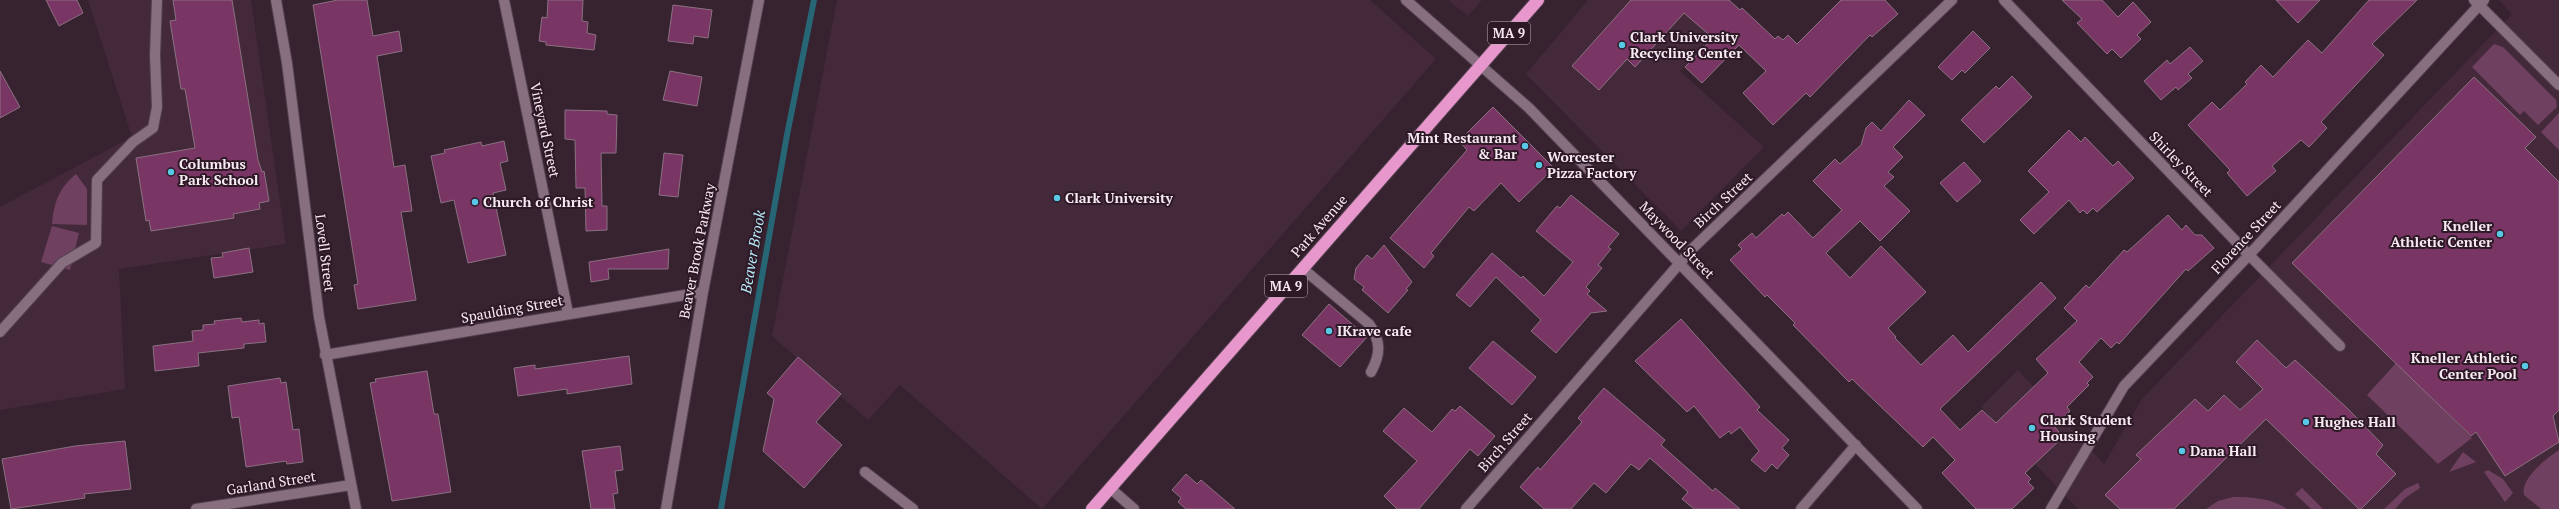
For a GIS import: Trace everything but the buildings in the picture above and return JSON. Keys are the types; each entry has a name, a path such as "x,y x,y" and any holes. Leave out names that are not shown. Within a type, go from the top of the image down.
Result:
{"highway":[{"name":"Park Avenue","path":"1092,509 1538,0"}],"street":[{"path":"0,332 62,263 96,243 96,180 133,142 153,128 157,107 155,55 157,0"},
{"name":"Lovell Street","path":"276,0 287,63 325,355 356,509"},
{"name":"Vineyard Street","path":"504,0 568,313"},
{"name":"Beaver Brook Parkway","path":"666,509 703,292 759,0"},
{"name":"Maywood Street","path":"1406,0 1529,108 1917,509"},
{"name":"Birch Street","path":"1466,509 1692,248 1952,0"},
{"name":"Shirley Street","path":"2004,0 2249,255 2340,346"},
{"path":"2479,2 2559,85"},
{"name":"Florence Street","path":"2051,509 2124,386 2249,255 2479,2"},
{"path":"1302,268 1369,324 1377,336 1379,348 1377,360 1371,372"},
{"name":"Spaulding Street","path":"325,355 568,313 703,292"},
{"path":"1801,509 1856,445"},
{"path":"866,472 913,509"},
{"name":"Garland Street","path":"196,509 351,485"},
{"path":"1110,488 1134,509"}],"shaded area":[{"name":"Columbus Park School","path":"88,0 251,0 286,244 119,269 125,389 0,410 0,207 132,137"},
{"name":"Clark University","path":"837,0 1370,0 1436,59 1042,509 900,385 868,420 772,336"},
{"path":"1448,0 1482,0 1468,16"},
{"path":"1588,0 1729,0 1739,9 1680,71 1764,147 1681,231 1526,74"},
{"path":"2499,0 2559,0 2559,509 2078,509 1981,407 2018,370 2104,464 2142,399 2512,14"},
{"path":"2494,44 2503,47 2556,100 2557,107 2538,125 2524,111 2520,115 2472,67"},
{"path":"2559,113 2559,150 2541,132"},
{"path":"76,174 87,189 87,225 52,224 58,196 65,185"},
{"path":"52,226 79,233 70,270 41,262"},
{"path":"2396,363 2472,438 2438,464 2367,395"},
{"path":"2559,450 2559,509 2541,509 2524,495 2526,482 2536,469"},
{"path":"2463,452 2476,462 2449,472"},
{"path":"2488,470 2503,479 2513,493 2505,502 2484,472"},
{"path":"2418,483 2420,488 2405,498 2395,509 2384,509 2405,489"},
{"path":"2302,488 2323,509 2311,509 2295,494"},
{"path":"2233,497 2268,500 2287,509 2206,509 2218,501"}],"waterway":[{"name":"Beaver Brook","path":"721,509 787,135 814,0"}],"place":[{"name":"Clark University Recycling Center","path":"1622,45"},
{"name":"Mint Restaurant & Bar","path":"1525,146"},
{"name":"Worcester Pizza Factory","path":"1539,165"},
{"name":"Columbus Park School","path":"171,172"},
{"name":"Clark University","path":"1057,198"},
{"name":"Church of Christ","path":"475,202"},
{"name":"Kneller Athletic Center","path":"2500,234"},
{"name":"IKrave cafe","path":"1329,331"},
{"name":"Kneller Athletic Center Pool","path":"2525,366"},
{"name":"Hughes Hall","path":"2306,422"},
{"name":"Clark Student Housing","path":"2032,428"},
{"name":"Dana Hall","path":"2182,451"}]}
